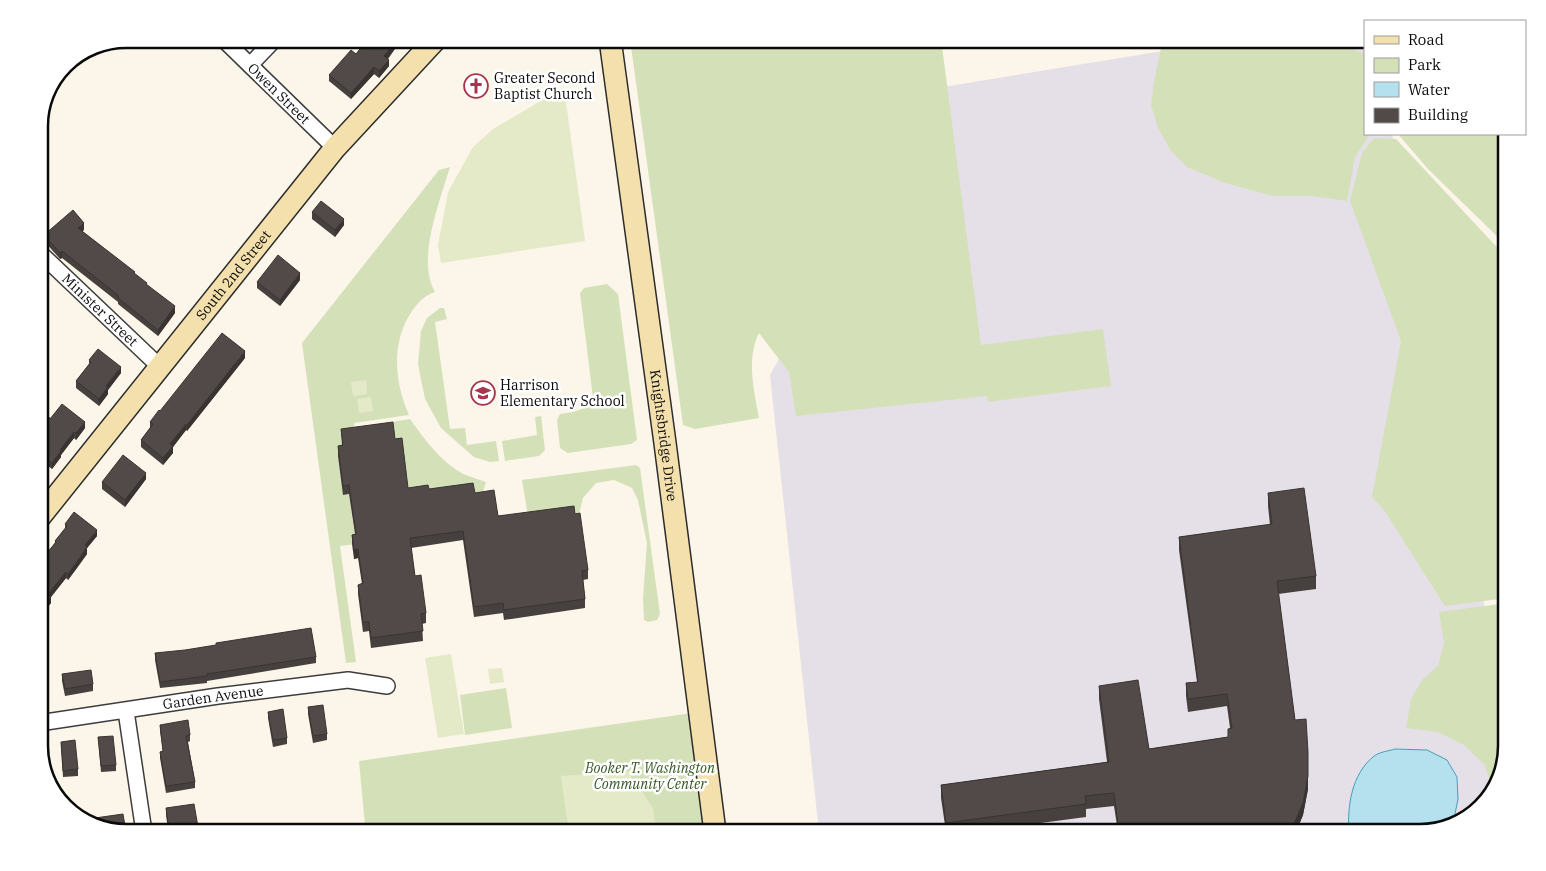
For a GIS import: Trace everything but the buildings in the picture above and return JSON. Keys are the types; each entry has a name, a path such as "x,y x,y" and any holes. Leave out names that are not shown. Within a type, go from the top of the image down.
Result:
{"street":[{"name":"Owen Street","path":"232,48 335,148"},
{"path":"250,65 266,48"},
{"name":"South 2nd Street","path":"48,507 335,148 428,48"},
{"name":"Knightsbridge Drive","path":"611,48 664,434 714,824"},
{"name":"Minister Street","path":"48,261 160,367"},
{"name":"Garden Avenue","path":"48,722 218,696 348,680 387,686"},
{"path":"126,711 143,824"}],"shaded area":[{"path":"1181,48 1364,48 1364,135 1392,135 1498,675 1498,756 1496,766 1488,785 1476,801 1460,813 1441,821 1421,824 818,824 770,375 931,89"}],"green space":[{"path":"631,48 942,48 981,345 1103,329 1111,386 988,402 987,396 796,416 789,372 759,333 753,353 752,375 759,418 695,429 683,425"},
{"path":"1161,48 1349,48 1364,54 1364,135 1369,135 1355,157 1347,201 1312,196 1273,196 1225,183 1187,167 1171,151 1158,128 1151,105"},
{"path":"564,87 585,241 441,263 438,245 448,192 473,147 493,129"},
{"path":"1399,135 1498,135 1498,237 1428,169"},
{"path":"1374,138 1396,139 1498,248 1498,599 1445,606 1384,510 1372,497 1401,341 1350,201 1362,153"},
{"path":"450,167 436,213 429,247 428,264 430,279 435,292 422,299 412,311 405,323 398,349 397,362 400,389 409,415 354,423 356,437 343,455 344,495 349,494 356,544 340,546 356,662 346,663 302,343 439,170"},
{"path":"607,284 618,294 637,440 631,444 568,453 560,448 557,420 560,414 583,408 593,398 580,293 584,288"},
{"path":"440,308 444,308 447,319 435,322 450,429 465,428 467,445 496,441 499,461 490,462 474,457 441,428 425,399 418,364 421,331 427,318"},
{"path":"366,380 367,394 353,396 351,382"},
{"path":"371,397 373,411 359,413 357,399"},
{"path":"541,416 545,450 539,456 505,461 502,441 537,435 535,417"},
{"path":"410,419 427,442 447,463 463,474 486,482 480,502 404,502 372,425"},
{"path":"636,465 640,468 660,614 657,620 648,622 644,620 643,598 647,543 638,500 632,488 614,480 596,483 583,498 579,514 529,522 522,480"},
{"path":"1498,604 1498,756 1490,781 1484,764 1464,745 1438,732 1406,728 1411,699 1422,680 1438,666 1444,643 1439,612"},
{"path":"451,654 464,734 438,738 425,658"},
{"path":"502,668 504,682 490,684 488,669"},
{"path":"506,688 512,728 465,735 460,695"},
{"name":"Booker T. Washington Community Center","path":"699,712 714,824 365,824 359,761"},
{"path":"628,772 653,808 655,824 568,824 561,776"}],"water":[{"path":"1395,749 1427,750 1447,760 1457,777 1458,799 1455,816 1441,821 1421,824 1349,824 1352,791 1360,772 1375,755"}],"place":[{"name":"Greater Second Baptist Church","path":"476,86"},
{"name":"Harrison Elementary School","path":"483,393"}]}
